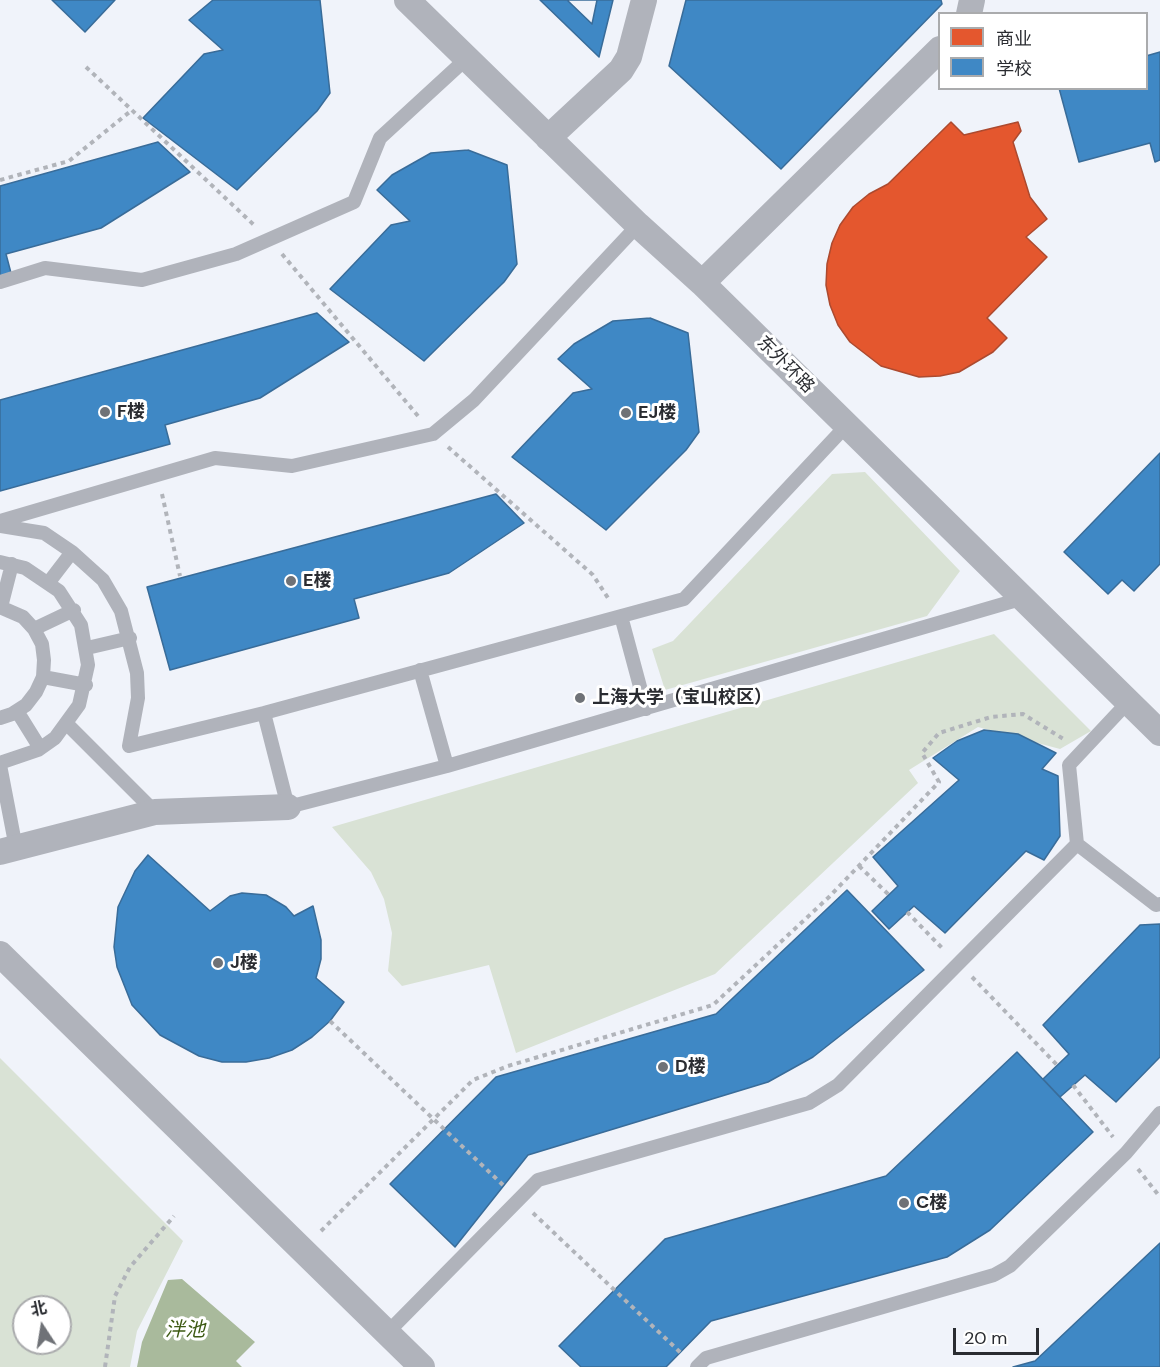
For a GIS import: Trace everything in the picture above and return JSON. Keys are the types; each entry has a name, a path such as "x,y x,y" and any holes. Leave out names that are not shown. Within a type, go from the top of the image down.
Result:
{"street":[{"name":"东外环路","path":"407,0 638,225 702,283 1160,733"},
{"path":"548,138 621,70 629,57 644,0"},
{"path":"702,283 938,50"},
{"path":"8,850 155,812 288,807"},
{"path":"0,954 422,1367"}],"lane":[{"path":"0,282 45,268 142,280 236,254 354,202 380,138 466,59"},
{"path":"0,521 215,458 292,466 433,434 482,391 638,225"},
{"path":"0,526 44,533 72,552 103,580 121,611 130,638 137,673 138,698 129,746 264,713 684,599 846,426"},
{"path":"49,582 72,552"},
{"path":"0,718 18,711 36,692 43,677 42,644 34,629 23,617 0,607 6,563 25,568 49,582 74,610 87,648 86,685 79,705 67,724 40,748 20,758 0,764 8,850"},
{"path":"264,713 288,807 447,766 1024,598"},
{"path":"34,629 74,610"},
{"path":"621,616 646,709"},
{"path":"87,648 130,638"},
{"path":"420,670 447,766"},
{"path":"43,677 86,685"},
{"path":"1129,701 1068,765 1077,844 1156,904 1160,904"},
{"path":"18,711 40,748"},
{"path":"67,724 155,812"},
{"path":"387,1333 538,1180 809,1103 838,1085 1077,844"},
{"path":"697,1367 706,1358 994,1275 1010,1266 1118,1161 1160,1113"}],"path":[{"path":"86,67 270,239 433,434 593,575 621,616"},
{"path":"0,180 69,161 132,110"},
{"path":"160,483 180,576"},
{"path":"302,1250 473,1080 508,1066 713,1005 859,866 939,782 922,753 939,733 991,717 1023,714 1058,733 1080,754"},
{"path":"859,866 889,895"},
{"path":"907,912 1057,1065"},
{"path":"105,1367 115,1296 130,1268 174,1216"}],"shaded area":[{"path":"865,472 960,571 927,616 665,690 652,649 673,641 832,474"},
{"path":"994,634 1091,731 1060,749 978,727 909,770 918,783 715,974 516,1053 489,965 402,986 388,971 392,933 384,899 371,872 332,827"},
{"path":"0,1058 183,1241 137,1331 130,1367 0,1367"}],"water":[{"name":"泮池","path":"182,1279 255,1342 236,1361 242,1367 137,1367 142,1342 168,1280"}],"building: 商业":[{"path":"951,122 964,135 1018,122 1021,131 1013,142 1030,197 1047,219 1026,237 1047,257 987,318 1007,338 993,352 959,372 919,377 881,366 850,342 838,325 830,305 826,285 827,264 832,243 840,225 853,207 869,194 888,184"}],"building: 学校":[{"path":"52,0 115,0 85,32"},
{"path":"213,0 320,0 330,93 317,111 237,190 143,118 204,54 223,50 189,20"},
{"path":"540,0 613,0 599,57"},
{"path":"567,0 597,0 592,24"},
{"path":"686,0 941,0 942,4 781,169 669,66"},
{"path":"1160,52 1160,160 1155,162 1150,143 1079,162 1060,90 1148,90 1148,55"},
{"path":"158,142 190,172 101,228 6,254 11,273 0,276 0,186"},
{"path":"468,150 507,165 517,264 504,282 424,361 330,289 391,225 410,221 377,190 392,175 431,153"},
{"name":"F楼","path":"317,313 349,342 260,398 165,425 170,444 0,491 0,400"},
{"name":"EJ楼","path":"650,318 688,333 699,432 686,450 606,530 512,457 573,393 592,389 558,359 574,344 613,321"},
{"path":"1160,453 1160,564 1134,591 1122,580 1108,594 1064,552"},
{"name":"E楼","path":"496,494 524,523 449,573 354,599 359,618 170,670 147,587"},
{"path":"984,730 1018,734 1056,753 1042,769 1058,776 1060,836 1044,860 1026,851 945,933 914,906 889,929 872,911 898,886 873,857 959,780 933,758 957,741"},
{"name":"J楼","path":"148,855 210,911 230,896 242,893 266,895 286,907 294,916 313,906 321,940 321,959 316,978 344,1002 330,1021 292,1050 269,1058 246,1062 222,1062 199,1056 160,1035 132,1005 117,967 114,947 118,907 135,871"},
{"name":"D楼","path":"847,890 924,970 813,1057 768,1082 528,1155 455,1247 390,1184 496,1077 716,1014"},
{"path":"1160,924 1160,1057 1116,1102 1085,1075 1060,1097 1043,1079 1069,1054 1043,1025 1140,925"},
{"name":"C楼","path":"1017,1052 1093,1132 990,1230 947,1257 711,1321 666,1367 581,1367 559,1346 665,1239 886,1176"},
{"path":"1160,1243 1160,1367 1013,1367 1035,1361"}],"place":[{"name":"F楼","path":"105,412"},
{"name":"EJ楼","path":"626,413"},
{"name":"E楼","path":"291,581"},
{"name":"上海大学（宝山校区）","path":"580,698"},
{"name":"J楼","path":"218,963"},
{"name":"D楼","path":"663,1067"},
{"name":"C楼","path":"904,1203"}]}
